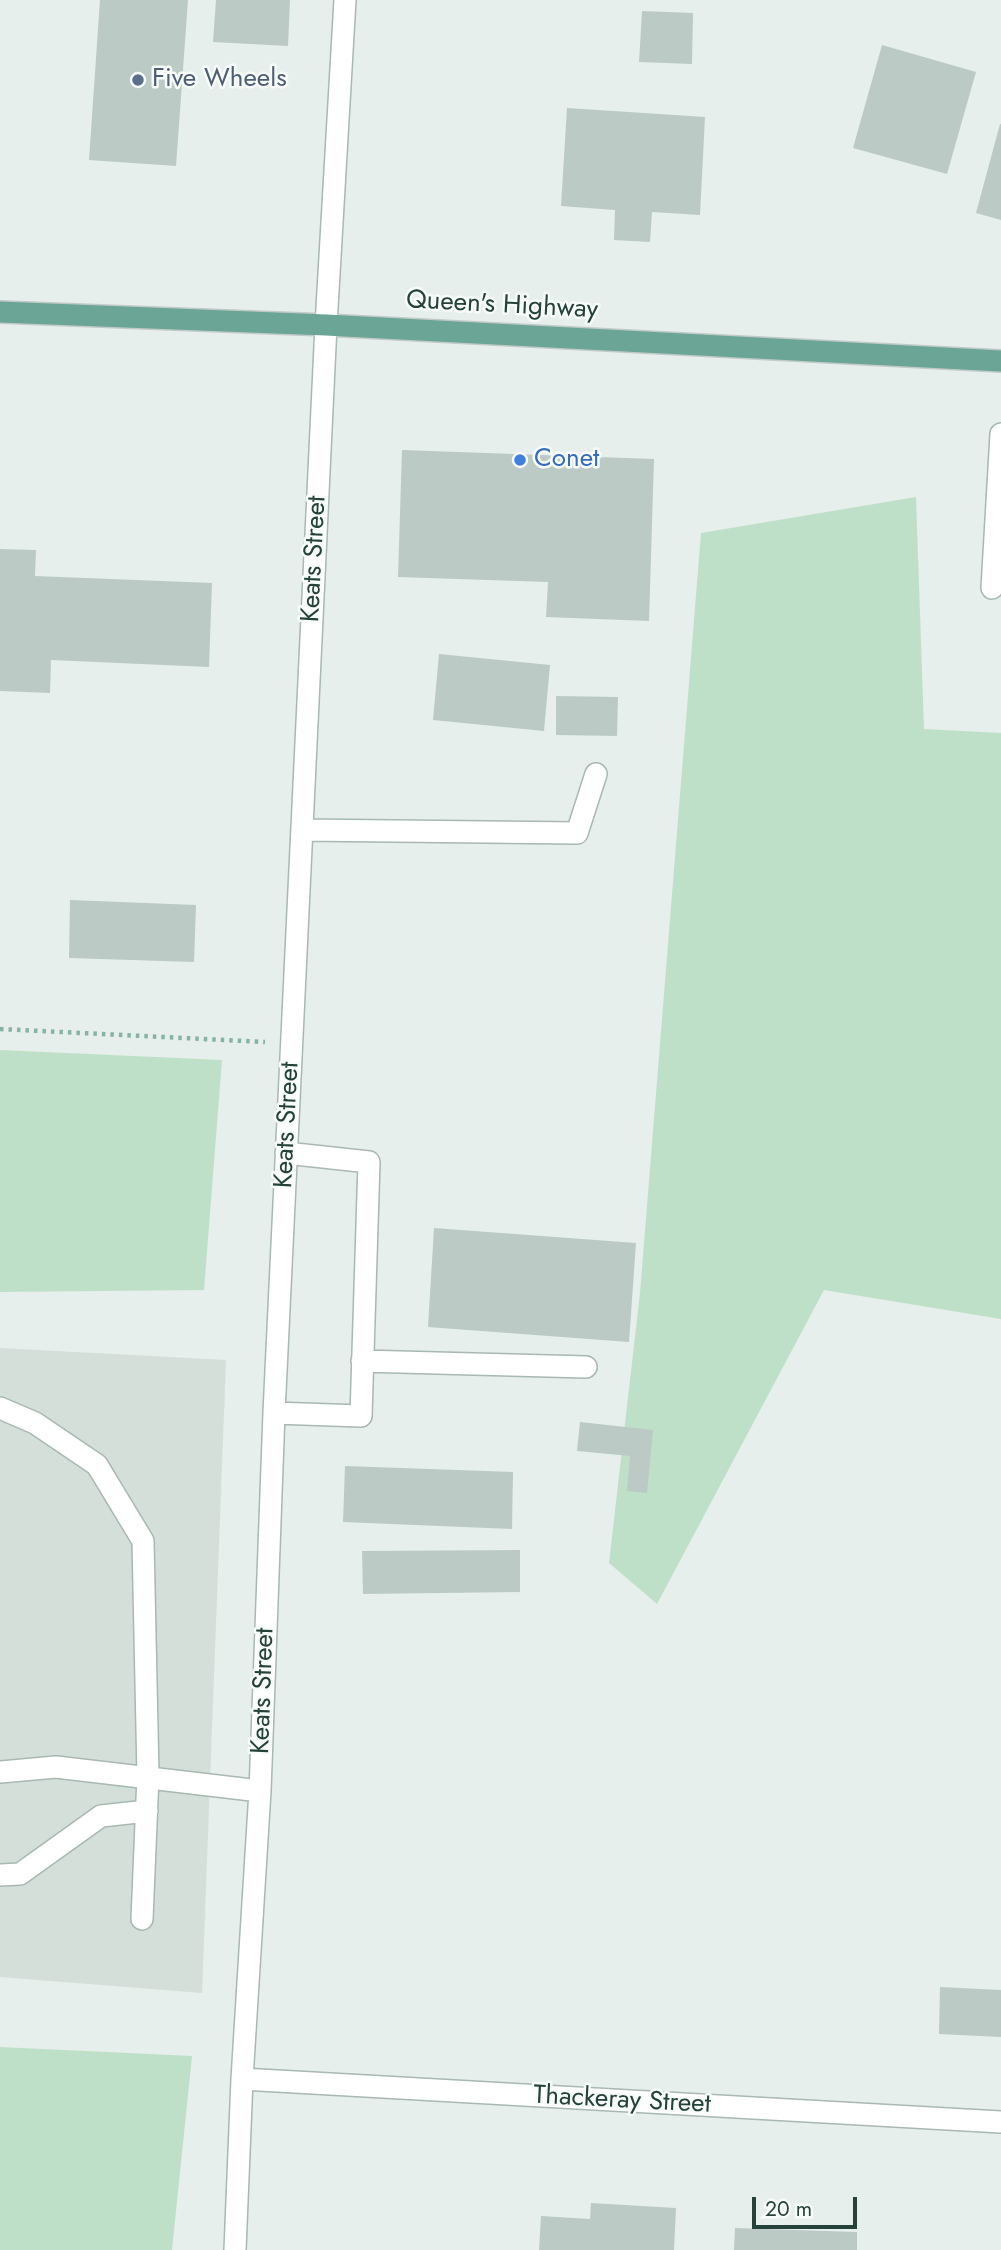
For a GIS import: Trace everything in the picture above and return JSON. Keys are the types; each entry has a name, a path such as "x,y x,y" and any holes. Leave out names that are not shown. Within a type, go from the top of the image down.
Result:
{"main road":[{"name":"Queen's Highway","path":"0,312 326,325 1001,361"}],"street":[{"name":"Keats Street","path":"235,2250 242,2079 260,1791 274,1413 326,325 345,0"},
{"path":"992,588 1001,433"},
{"path":"302,830 577,833 596,774"},
{"path":"274,1413 361,1416 369,1162 286,1153"},
{"path":"362,1361 586,1367"},
{"path":"0,1408 35,1423 97,1465 143,1541 149,1776 142,1919"},
{"path":"0,1772 56,1767 260,1791"},
{"path":"0,1875 20,1874 101,1816 147,1811"},
{"name":"Thackeray Street","path":"242,2079 1001,2122"}],"path":[{"path":"0,1029 292,1043"}],"shaded area":[{"path":"0,1348 226,1360 202,1993 0,1977"}],"green space":[{"path":"916,497 924,729 1001,733 1001,1319 824,1290 657,1604 609,1563 640,1293 701,533"},
{"path":"0,1050 222,1060 204,1290 0,1292"},
{"path":"0,2047 192,2056 172,2250 0,2250"}],"building":[{"name":"Five Wheels","path":"100,0 188,0 176,166 89,160"},
{"path":"216,0 290,0 288,46 213,42"},
{"path":"642,11 693,13 692,64 639,62"},
{"path":"882,45 976,72 947,174 853,148"},
{"path":"567,108 705,117 700,215 652,212 650,242 614,240 615,210 561,206"},
{"path":"1001,124 1001,220 976,213"},
{"path":"402,450 654,459 649,621 546,617 548,582 398,577"},
{"path":"0,549 36,550 35,576 212,583 209,667 51,660 50,693 0,691"},
{"path":"439,654 550,665 544,731 433,720"},
{"path":"556,696 618,697 617,736 556,735"},
{"path":"70,900 196,905 194,962 69,958"},
{"path":"434,1228 636,1243 629,1342 428,1327"},
{"path":"580,1422 653,1430 647,1493 627,1491 630,1456 577,1451"},
{"path":"345,1466 513,1472 512,1529 343,1522"},
{"path":"520,1550 520,1592 363,1594 362,1551"},
{"path":"940,1987 1001,1990 1001,2037 939,2034"},
{"path":"591,2203 676,2208 674,2250 539,2250 541,2216 590,2219"},
{"path":"735,2228 857,2232 857,2250 734,2250"}],"place":[{"name":"Five Wheels","path":"138,80"},
{"name":"Conet","path":"520,460"}]}
